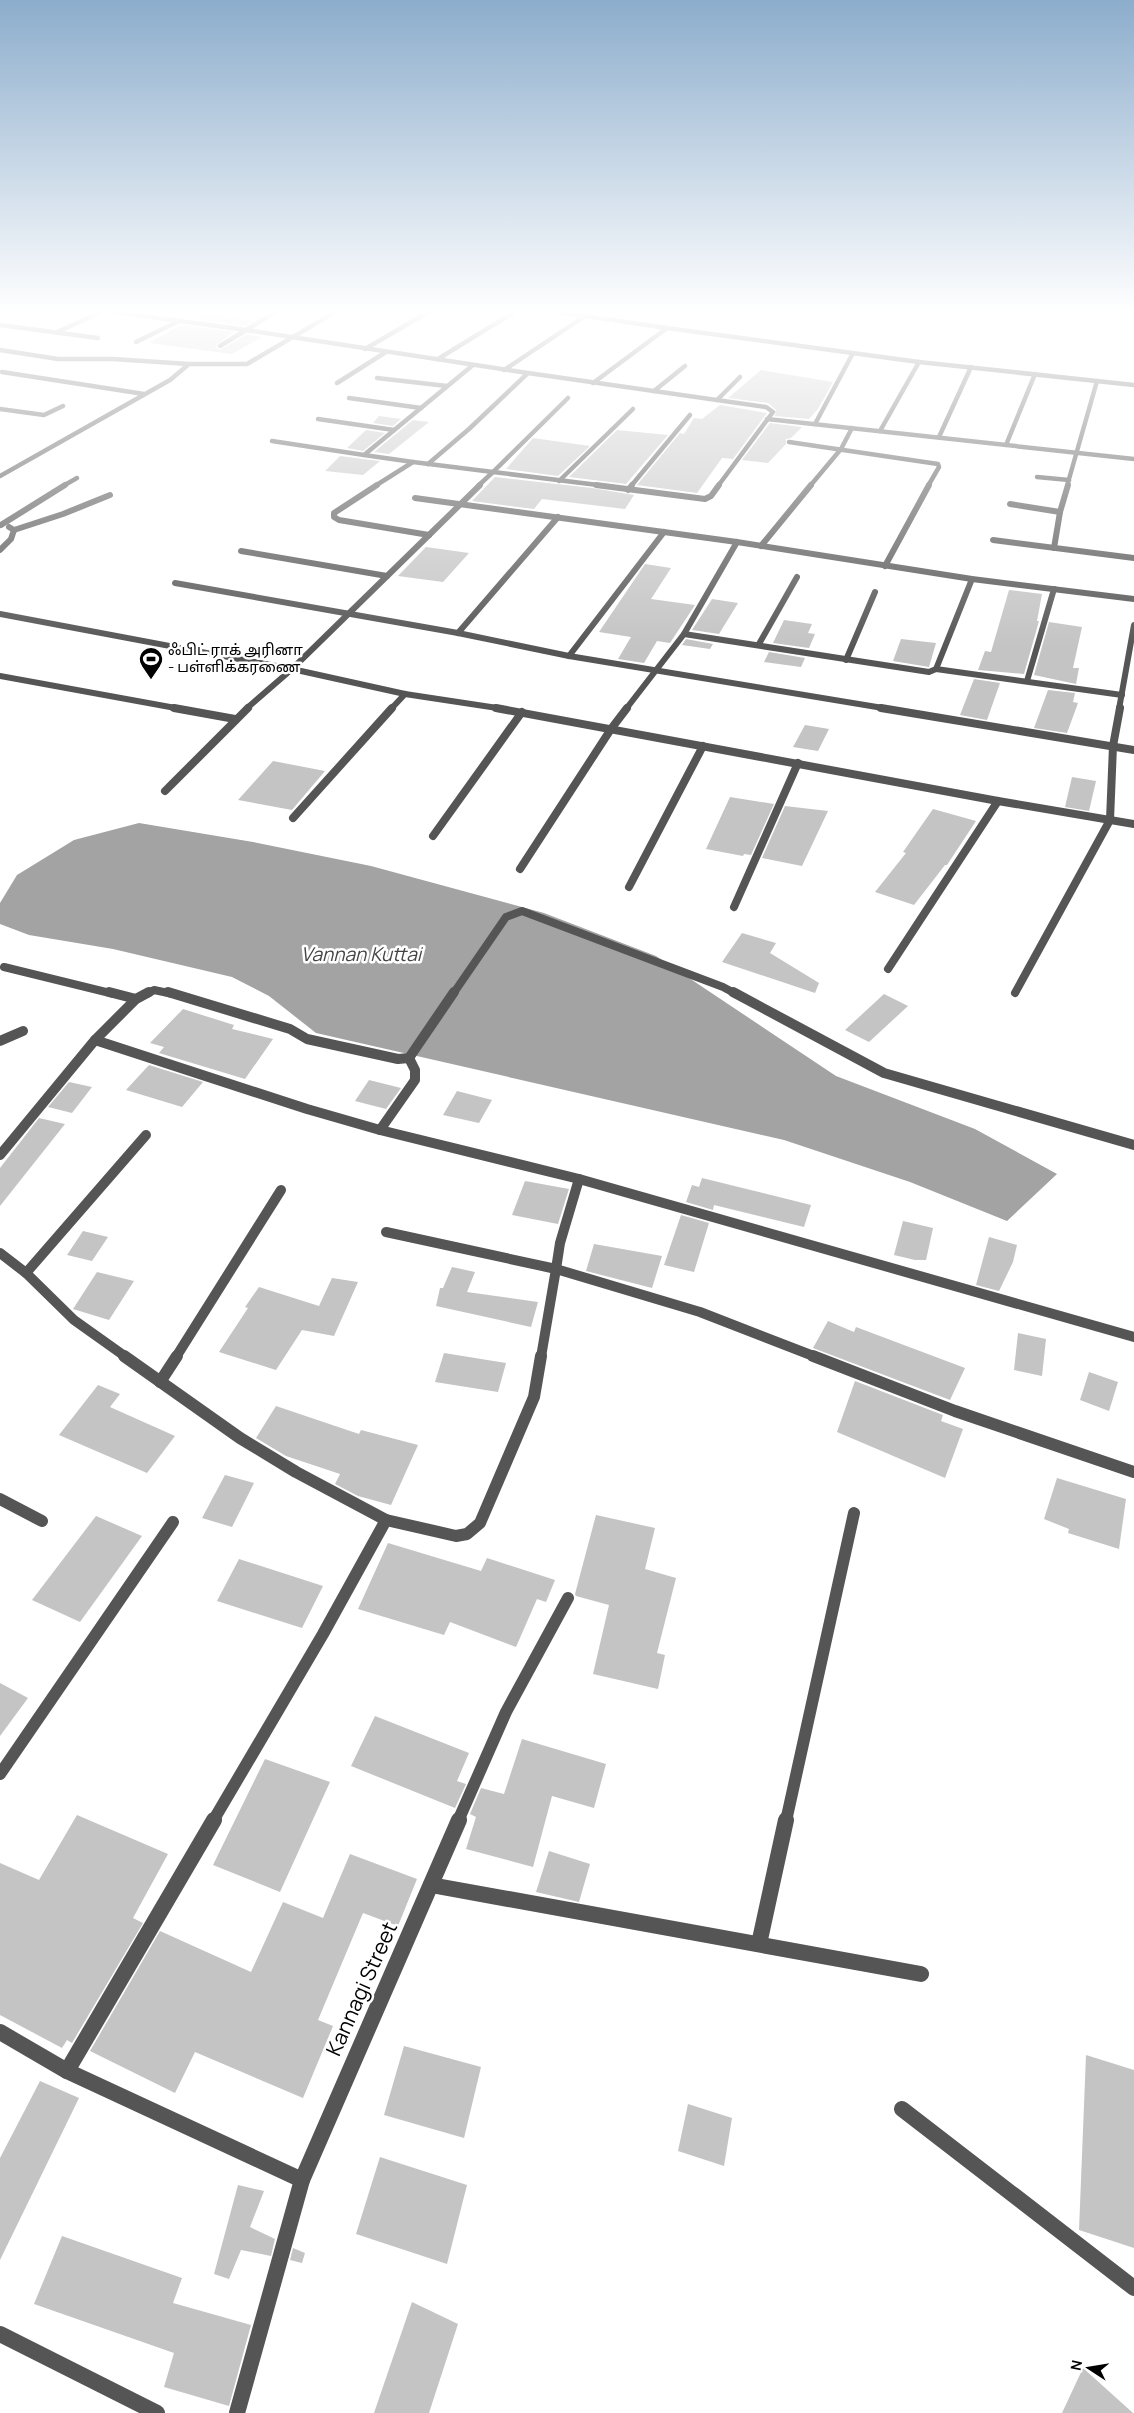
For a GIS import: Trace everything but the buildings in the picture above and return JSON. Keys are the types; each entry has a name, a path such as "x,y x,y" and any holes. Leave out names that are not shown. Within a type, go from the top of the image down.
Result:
{"street":[{"path":"0,476 92,424"},
{"path":"350,424 394,430"},
{"path":"364,455 402,424"},
{"path":"428,464 474,424"},
{"path":"165,791 235,719 292,669 542,424"},
{"path":"559,481 618,424"},
{"path":"628,490 684,424"},
{"path":"272,441 413,462 694,499 708,498 763,424"},
{"path":"812,424 1134,459"},
{"path":"880,431 884,424"},
{"path":"939,437 945,424"},
{"path":"1006,445 1015,424"},
{"path":"1054,548 1060,512 1085,424"},
{"path":"761,546 841,449 852,428"},
{"path":"789,442 928,461 938,464 939,467 885,566"},
{"path":"413,462 338,509 334,513 334,517 339,520 429,535"},
{"path":"1036,476 1069,480"},
{"path":"0,525 78,478"},
{"path":"0,525 14,530 63,514 110,495"},
{"path":"415,498 737,542 972,579 1134,599"},
{"path":"1010,504 1060,512"},
{"path":"458,633 558,518"},
{"path":"0,550 12,539 14,530"},
{"path":"568,656 664,532"},
{"path":"993,540 1134,558"},
{"path":"520,869 611,728 684,634 737,542"},
{"path":"240,551 387,576"},
{"path":"760,644 797,577"},
{"path":"684,634 760,644 846,660 933,672 936,669 972,579"},
{"path":"175,583 347,615 458,633 568,656 1134,750"},
{"path":"1027,682 1054,589"},
{"path":"846,660 875,592"},
{"path":"0,614 292,669 405,694 522,712 998,801 1134,824"},
{"path":"1015,993 1110,820 1113,746 1134,624"},
{"path":"936,669 1122,695"},
{"path":"0,676 235,719"},
{"path":"293,818 405,694"},
{"path":"433,836 522,712"},
{"path":"629,887 703,746"},
{"path":"734,907 798,764"},
{"path":"888,969 998,801"},
{"path":"0,1155 95,1040 144,993 154,990 171,992 290,1029 307,1039 398,1059 408,1058 506,917 522,911 723,987 884,1073 1134,1146"},
{"path":"4,967 136,999"},
{"path":"0,1041 23,1031"},
{"path":"95,1040 307,1109 380,1130 579,1179 1134,1337"},
{"path":"380,1130 415,1080 415,1070 408,1058"},
{"path":"26,1273 146,1135"},
{"path":"0,1252 26,1273 74,1320 240,1438 296,1472 386,1520 460,1537 471,1533 480,1523 534,1396 560,1243 579,1179"},
{"path":"160,1382 281,1190"},
{"path":"386,1232 556,1269 700,1312 955,1412 1134,1472"},
{"path":"0,1499 42,1521"},
{"path":"759,1944 854,1513"},
{"path":"68,2071 323,1634 386,1520"},
{"path":"0,1774 173,1522"},
{"name":"Kannagi Street","path":"237,2413 302,2180 506,1712 568,1598"},
{"path":"431,1885 921,1974"},
{"path":"0,2032 68,2071 302,2180"},
{"path":"902,2109 1134,2288"},
{"path":"0,2334 157,2413"}],"water":[{"name":"Vannan Kuttai","path":"139,823 253,842 371,866 544,913 656,956 836,1076 975,1129 1057,1174 1007,1221 910,1182 784,1140 316,1033 269,996 232,977 113,949 29,935 0,924 0,903 17,875 74,840"}],"place":[{"name":"ஃபிட் ராக் அரினா - பள்ளிக்கரணை","path":"151,680"}]}
